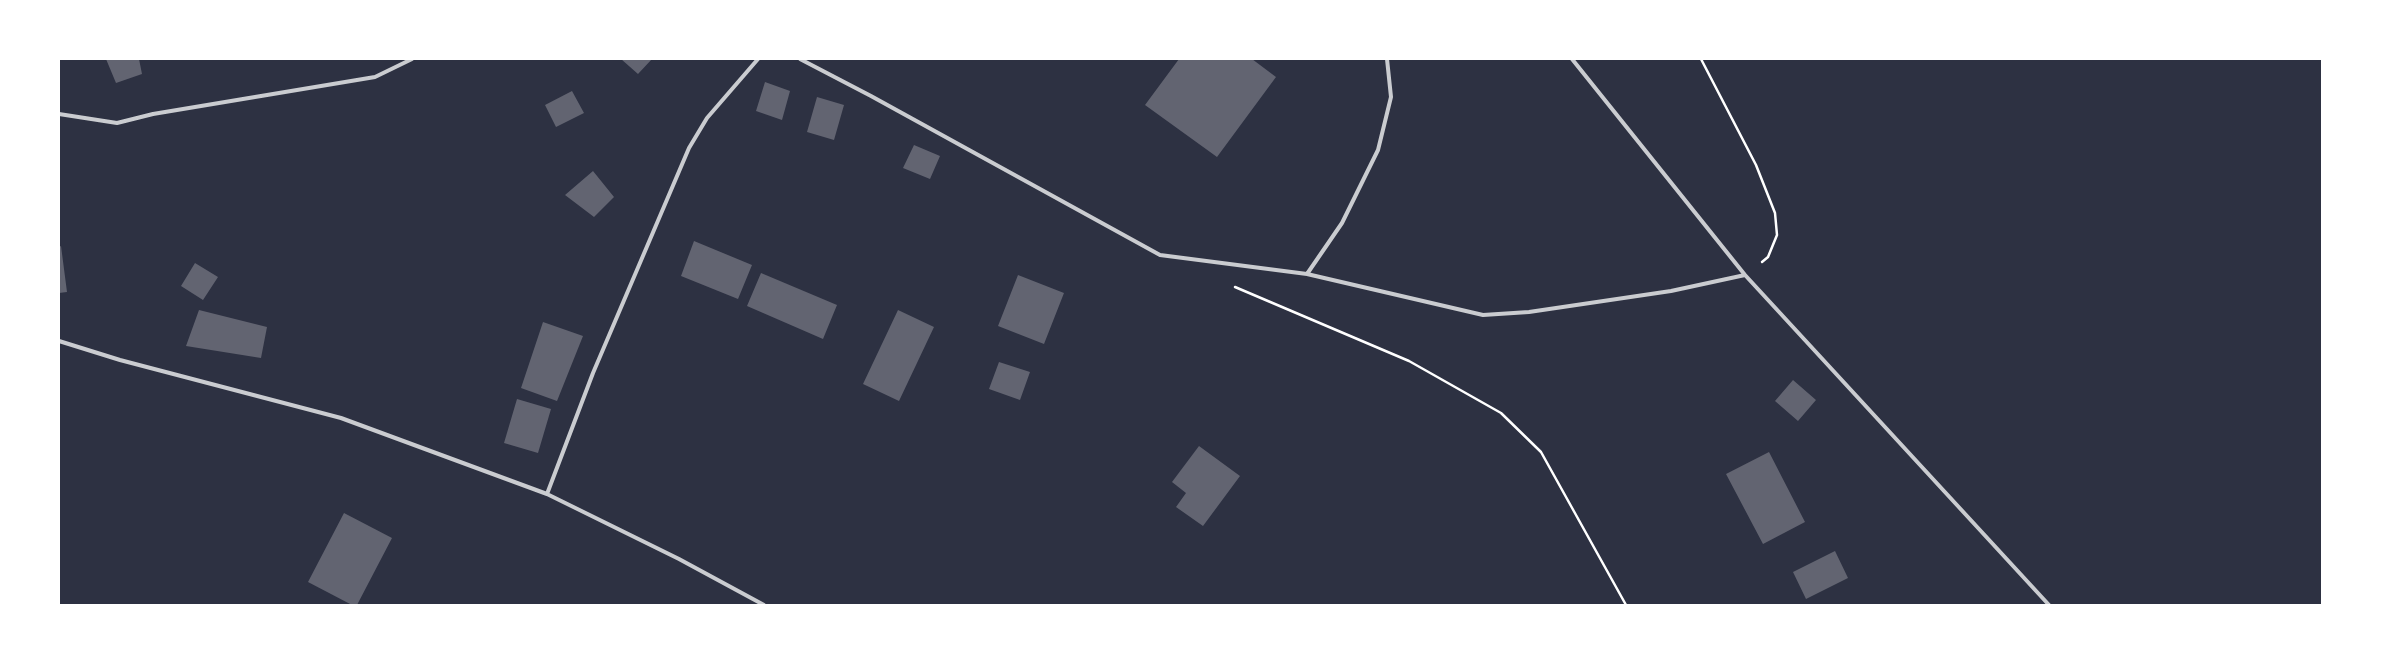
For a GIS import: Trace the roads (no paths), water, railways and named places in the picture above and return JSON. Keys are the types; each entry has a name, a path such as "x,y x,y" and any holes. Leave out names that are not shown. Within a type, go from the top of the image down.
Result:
{"street":[{"path":"59,114 117,123 153,114 375,77 412,59"},
{"path":"547,494 593,373 690,148 707,118 758,59"},
{"path":"800,59 871,96 1160,255 1307,274 1482,315 1530,312 1671,291 1745,274"},
{"path":"1307,274 1342,223 1378,150 1391,97 1386,59"},
{"path":"1572,59 1745,274 2049,605"},
{"path":"59,341 120,360 341,418 547,494 679,559 764,605"}]}
